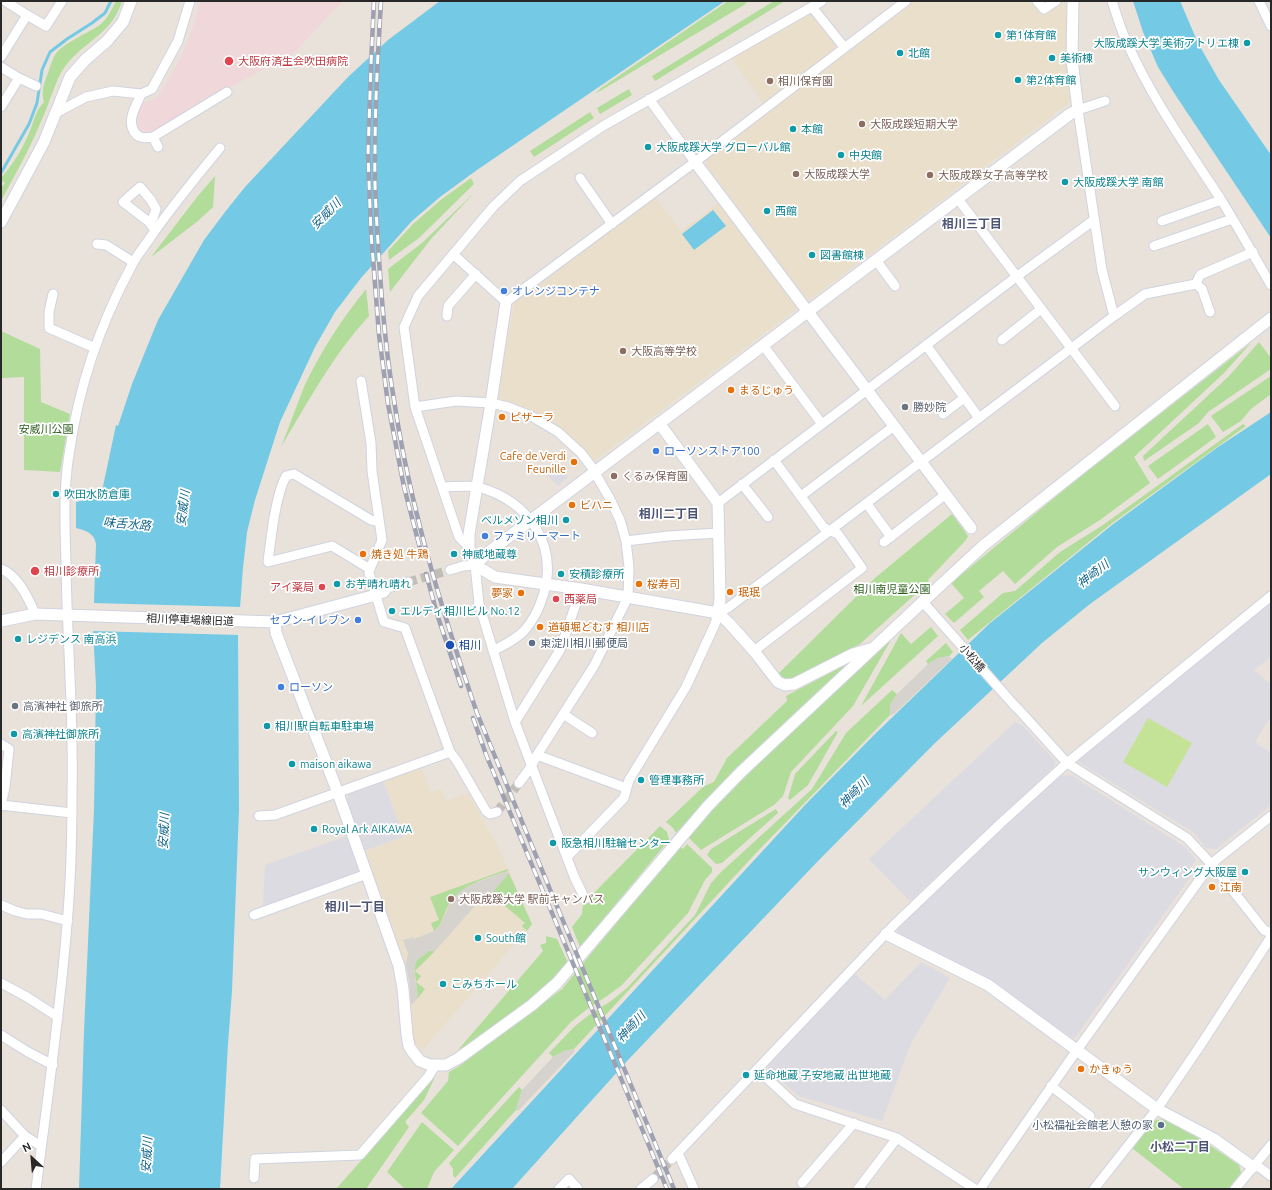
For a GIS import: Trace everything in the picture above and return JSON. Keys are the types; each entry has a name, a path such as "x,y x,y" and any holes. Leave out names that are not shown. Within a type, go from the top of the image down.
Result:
{"street":[{"path":"10,2 27,15 46,26 62,1"},
{"path":"1,222 44,142 70,77 85,60 107,41 123,22 131,1"},
{"path":"54,114 86,97 113,91 141,94 152,89 167,64 178,41 190,1"},
{"path":"469,547 459,536 415,407 404,327 418,296 493,207 520,181 603,126 822,1"},
{"path":"585,899 514,722 479,604 475,565 469,547 469,534 506,302 695,162 906,1"},
{"path":"1037,1 1044,10 1056,1"},
{"path":"1073,1 1072,60 1078,110 1102,270 1114,316"},
{"path":"1112,1 1124,37 1170,124 1221,200 1253,252 1271,285"},
{"path":"1259,1 1271,26"},
{"path":"812,7 844,47"},
{"path":"1,57 27,15"},
{"path":"1,67 36,86"},
{"path":"1,107 20,78"},
{"path":"141,94 131,119 132,129 137,136 144,139 153,137 227,92"},
{"path":"649,100 971,528"},
{"path":"450,570 475,565 490,551 593,472 809,312 1070,114 1105,101"},
{"path":"153,137 158,147"},
{"path":"36,1189 53,1065 68,921 72,813 72,738 70,616 65,495 68,457 77,408 103,324 133,262 168,211 220,148"},
{"path":"580,178 612,224"},
{"path":"958,199 1114,406"},
{"path":"1162,221 1221,200"},
{"path":"1154,246 1232,219"},
{"path":"718,503 867,389 1094,220"},
{"path":"149,222 155,230"},
{"path":"97,244 106,245 133,262"},
{"path":"1196,284 1200,275 1253,252"},
{"path":"453,254 506,302"},
{"path":"876,260 895,286"},
{"path":"447,316 448,306 476,274"},
{"path":"718,613 729,607 831,531 1145,294 1196,284"},
{"path":"1196,284 1202,289 1210,312"},
{"path":"53,294 49,312 49,328 95,348"},
{"path":"1002,340 1041,309"},
{"path":"275,622 276,633 338,793 399,966 403,989 406,1035 409,1046 420,1060 425,1063 436,1066 446,1065 459,1058 532,1005 552,988 708,806 741,772 872,648 990,540 1271,318"},
{"path":"763,345 822,424"},
{"path":"926,345 979,418"},
{"path":"361,381 372,442 372,471 382,540 369,573 384,622 405,628 450,752 457,761 486,811 490,814 497,812"},
{"path":"943,414 964,398"},
{"path":"415,407 456,402 491,403 508,407 531,416 558,432 581,453 591,466 620,520 626,541 629,567 628,597 594,666 537,755 531,767 519,783"},
{"path":"567,857 624,798 629,780 686,687 715,624 718,613 720,599 718,503 659,423"},
{"path":"801,496 894,426"},
{"path":"754,651 862,568 838,534 824,528 774,460"},
{"path":"370,569 332,546 268,562 281,486 286,476 294,474 371,520 379,522"},
{"path":"742,484 768,517"},
{"path":"442,487 477,487 506,499 517,506 531,520 541,535 546,550 548,566 547,584 542,600 534,617 524,630 512,640 493,651"},
{"path":"867,504 888,539 946,494"},
{"path":"626,541 668,536 719,533"},
{"path":"475,565 495,577 581,589 718,613 730,623 778,682 789,686 853,654 872,648"},
{"path":"1,569 10,575 22,588 35,614"},
{"path":"376,595 384,593 388,588 408,582"},
{"path":"514,722 560,650 581,589"},
{"name":"相川停車場線旧道","path":"1,622 35,614 275,622 376,595"},
{"path":"694,1189 675,1156 895,924 1067,763 1271,596"},
{"name":"小松橋","path":"922,602 1067,763 1187,838 1211,864 1264,930 1271,933"},
{"path":"563,714 592,733"},
{"path":"1,744 9,749 5,787 1,805 72,813"},
{"path":"259,816 275,815 450,752"},
{"path":"537,755 626,788"},
{"path":"980,1189 1077,1050 1211,864 1271,816"},
{"path":"254,915 367,874"},
{"path":"1,905 26,914 41,914 68,921"},
{"path":"886,934 988,985 1157,1109 1214,1139 1271,1176"},
{"path":"1094,1189 1157,1109 1271,937"},
{"path":"1,982 58,1017"},
{"path":"1,1035 28,1052 53,1065"},
{"path":"254,1178 256,1159 360,1155 436,1066"},
{"path":"758,1069 795,1104 897,1138 975,1189"},
{"path":"1052,1086 1090,1116"},
{"path":"1,1110 25,1136 41,1146"},
{"path":"802,1183 854,1123"},
{"path":"1,1162 25,1136"},
{"path":"858,1189 897,1138"},
{"path":"1235,1189 1271,1145"},
{"path":"559,1189 569,1178 578,1189"},
{"path":"641,1189 653,1179"}],"shaded area":[{"name":"大阪府済生会吹田病院","path":"200,1 343,1 294,53 227,89 151,134 144,132 137,127 135,119 143,102 150,101 157,97 175,68 187,43"},
{"path":"915,1 1032,1 1043,16 1064,1 1067,1 1069,4 1067,62 1073,100 808,301 706,165 706,158"},
{"name":"相川保育園","path":"806,14 812,15 835,45 833,51 763,104 731,57"},
{"name":"大阪高等学校","path":"655,197 681,231 719,202 798,308 594,461 585,450 561,429 534,412 501,401 498,394 514,303"},
{"path":"554,462 568,477 558,486 543,471"},
{"path":"1271,599 1271,657 1254,670 1271,685 1271,716 1255,742 1271,753 1271,805 1216,849 1206,848 1193,832 1077,761"},
{"path":"949,656 952,659 894,714 890,715 890,705 897,694 928,664 938,658"},
{"path":"1015,722 1022,725 1055,761 1054,767 910,901 869,859"},
{"name":"大阪成蹊大学 駅前キャンパス","path":"422,768 431,792 441,789 446,801 468,793 497,844 532,924 421,1052 415,1043 413,1036 409,981 405,964 365,851 404,837 384,782"},
{"path":"1071,775 1185,847 1196,860 1191,867 1194,872 1074,1039 988,980 898,934 897,927 1059,776"},
{"path":"384,782 404,837 364,851 347,800 349,794"},
{"path":"347,836 359,870 357,875 263,908 265,865"},
{"path":"508,871 509,873 491,894 488,891 435,951 429,951 417,960 414,970 418,998 411,1005 406,965 408,953 403,940 413,937 414,939 434,931 441,924 450,903 459,892 472,884"},
{"path":"921,962 950,978 911,1043 882,1121 799,1096 768,1069 768,1063 855,974 885,1000"},
{"path":"574,1049 575,1051 518,1111 516,1110 522,1090 553,1057 564,1051"}],"green space":[{"path":"116,1 122,1 111,23 78,52 62,71 32,142 1,201 1,188 5,183 1,180 1,178 20,151 37,113 44,102 43,87 55,55 63,47 101,24 108,16"},
{"path":"728,1 748,1 744,5 595,94 601,88"},
{"path":"774,1 785,1 655,81 652,76"},
{"path":"629,89 632,95 600,114 597,108"},
{"path":"590,112 594,118 534,157 530,151"},
{"path":"215,176 213,207 198,221 151,257 197,197"},
{"path":"471,178 474,184 419,238 389,260 388,251 413,224 442,199"},
{"path":"475,192 431,239 390,292 388,269 422,243"},
{"path":"366,289 369,316 332,363 281,447 304,387 317,361 348,312"},
{"name":"安威川公園","path":"1,331 40,349 41,402 70,414 60,472 24,470 24,377 1,378"},
{"path":"1259,342 1271,358 1271,369 1208,412 1199,423 1144,461 1143,456 1229,376"},
{"path":"1251,343 1224,373 1134,457 1150,483 1100,520 1057,547 1015,584 1003,571 979,591 984,597 954,623 945,614 964,598 951,583 1081,476"},
{"path":"1271,376 1271,394 1251,409 1241,421 1223,432 1211,416"},
{"path":"1208,424 1216,437 1158,479 1148,466"},
{"path":"1243,424 1246,426 1111,524 968,640 960,630 1003,593 1015,591 1060,552 1103,525"},
{"name":"相川南児童公園","path":"952,514 968,536 966,540 928,580 929,582 860,644 794,679 782,678 778,674 875,578"},
{"path":"931,627 938,636 861,706 901,633 911,644"},
{"path":"891,640 853,706 791,772 783,796 774,805 701,850 688,837 736,786"},
{"path":"946,643 953,652 949,656 938,658 928,664 926,661"},
{"path":"847,664 736,768 676,833 666,822 704,786 714,782 727,758 787,701 786,696"},
{"path":"892,690 897,694 890,705 890,715 758,851 574,1049 564,1051 553,1057 549,1053 575,1026 627,988 695,915 711,883 721,872 812,789 846,733"},
{"path":"1148,718 1192,743 1167,787 1123,762"},
{"path":"836,731 838,732 808,785 790,800 788,798 795,774"},
{"path":"776,809 778,813 722,863 716,864 707,855 711,849"},
{"path":"660,826 667,832 669,840 580,947 572,927 582,914 583,904"},
{"path":"687,844 712,868 712,872 705,880 688,913 622,985 571,1022 458,1146 421,1113 448,1081 449,1072 458,1067 562,989 680,846 683,849"},
{"path":"508,869 508,871 492,876 461,891 449,904 441,922 434,931 431,923 439,920 430,897"},
{"path":"509,873 532,924 527,931 522,926 525,923 491,894"},
{"path":"546,936 557,939 568,963 531,1000 488,1032 458,1050 543,951 540,945 546,943"},
{"path":"429,951 435,951 415,971 421,976 416,982 414,966 417,960"},
{"path":"416,982 425,989 418,998"},
{"path":"435,1077 424,1100 405,1122 409,1127 366,1189 336,1189"},
{"path":"519,1087 522,1090 516,1110 455,1178 453,1175 453,1169 449,1163"},
{"path":"1163,1119 1202,1140 1239,1165 1241,1173 1228,1189 1184,1189 1132,1148 1152,1121"},
{"path":"422,1122 454,1150 434,1172 427,1189 405,1189 387,1172"}],"water":[{"path":"440,1 725,1 477,170 440,197 412,221 361,278 335,312 315,347 280,422 255,500 247,532 238,634 239,810 232,991 220,1189 79,1189 84,1031 94,809 96,686 93,630 96,544 92,535 76,528 76,502 95,498 102,491 116,425 118,426 132,384 158,320 204,240 245,187 348,77 388,40"},
{"path":"1133,1 1180,1 1198,43 1219,80 1271,155 1271,238 1158,67 1143,32"},
{"path":"713,210 726,226 694,250 682,234"},
{"name":"神崎川","path":"1271,412 1271,474 1090,604 1042,643 934,744 819,860 628,1060 512,1189 451,1189 805,805 875,734 989,624 1112,525 1218,447"}],"pier":[{"path":"92,603 242,607 240,635 91,631"}],"waterway":[{"path":"1,173 29,124 37,103 42,70 50,52 105,13 111,1"}],"tunnel":[{"path":"408,582 450,570"},
{"path":"497,812 519,783"},
{"path":"653,1179 672,1159"}],"railway":[{"path":"374,1 368,155 371,233 379,335 388,404 404,487 422,556"},
{"path":"381,1 376,97 375,167 380,277 391,382 401,440 418,519 428,558 477,713 674,1189"},
{"path":"426,574 438,617 461,686"},
{"path":"473,718 487,757 667,1189"}],"place":[{"name":"第1体育館","path":"998,35"},
{"name":"大阪成蹊大学 美術アトリエ棟","path":"1247,43"},
{"name":"北館","path":"900,53"},
{"name":"美術棟","path":"1052,58"},
{"name":"大阪府済生会吹田病院","path":"229,61"},
{"name":"第2体育館","path":"1018,80"},
{"name":"相川保育園","path":"770,81"},
{"name":"大阪成蹊短期大学","path":"862,124"},
{"name":"本館","path":"793,129"},
{"name":"大阪成蹊大学 グローバル館","path":"648,147"},
{"name":"中央館","path":"841,155"},
{"name":"大阪成蹊大学","path":"796,174"},
{"name":"大阪成蹊女子高等学校","path":"930,175"},
{"name":"大阪成蹊大学 南館","path":"1065,182"},
{"name":"西館","path":"767,211"},
{"name":"図書館棟","path":"812,255"},
{"name":"オレンジコンテナ","path":"504,291"},
{"name":"大阪高等学校","path":"623,351"},
{"name":"まるじゅう","path":"731,390"},
{"name":"勝妙院","path":"905,407"},
{"name":"ピザーラ","path":"502,417"},
{"name":"ローソンストア100","path":"656,451"},
{"name":"Cafe de Verdi Feunille","path":"574,462"},
{"name":"くるみ保育園","path":"614,476"},
{"name":"吹田水防倉庫","path":"56,494"},
{"name":"ビハニ","path":"572,505"},
{"name":"ベルメゾン相川","path":"566,520"},
{"name":"ファミリーマート","path":"485,536"},
{"name":"焼き処 牛鶏","path":"363,554"},
{"name":"神威地蔵尊","path":"454,554"},
{"name":"相川診療所","path":"35,571"},
{"name":"安積診療所","path":"561,574"},
{"name":"お芋晴れ晴れ","path":"337,584"},
{"name":"桜寿司","path":"639,584"},
{"name":"アイ薬局","path":"322,587"},
{"name":"珉珉","path":"730,592"},
{"name":"夢家","path":"521,593"},
{"name":"西薬局","path":"556,599"},
{"name":"エルディ相川ビル No.12","path":"392,611"},
{"name":"セブン-イレブン","path":"358,620"},
{"name":"道頓堀どむす 相川店","path":"540,627"},
{"name":"レジデンス 南高浜","path":"18,639"},
{"name":"東淀川相川郵便局","path":"532,643"},
{"name":"相川","path":"450,645"},
{"name":"ローソン","path":"281,687"},
{"name":"高濱神社 御旅所","path":"15,706"},
{"name":"相川駅自転車駐車場","path":"267,726"},
{"name":"高濱神社御旅所","path":"14,734"},
{"name":"maison aikawa","path":"292,764"},
{"name":"管理事務所","path":"641,780"},
{"name":"Royal Ark AIKAWA","path":"314,829"},
{"name":"阪急相川駐輪センター","path":"553,843"},
{"name":"サンウィング大阪屋","path":"1245,872"},
{"name":"江南","path":"1212,887"},
{"name":"大阪成蹊大学 駅前キャンパス","path":"451,899"},
{"name":"South館","path":"478,938"},
{"name":"こみちホール","path":"443,984"},
{"name":"かきゅう","path":"1081,1069"},
{"name":"延命地蔵 子安地蔵 出世地蔵","path":"746,1075"},
{"name":"小松福祉会館老人憩の家","path":"1161,1125"}],"district":[{"name":"相川三丁目","path":"972,224"},
{"name":"相川二丁目","path":"669,514"},
{"name":"相川一丁目","path":"355,907"},
{"name":"小松二丁目","path":"1180,1147"}],"water label":[{"name":"安威川","path":"326,214"},
{"name":"安威川","path":"183,508"},
{"name":"味舌水路","path":"127,524"},
{"name":"安威川","path":"164,831"},
{"name":"安威川","path":"147,1155"}]}
